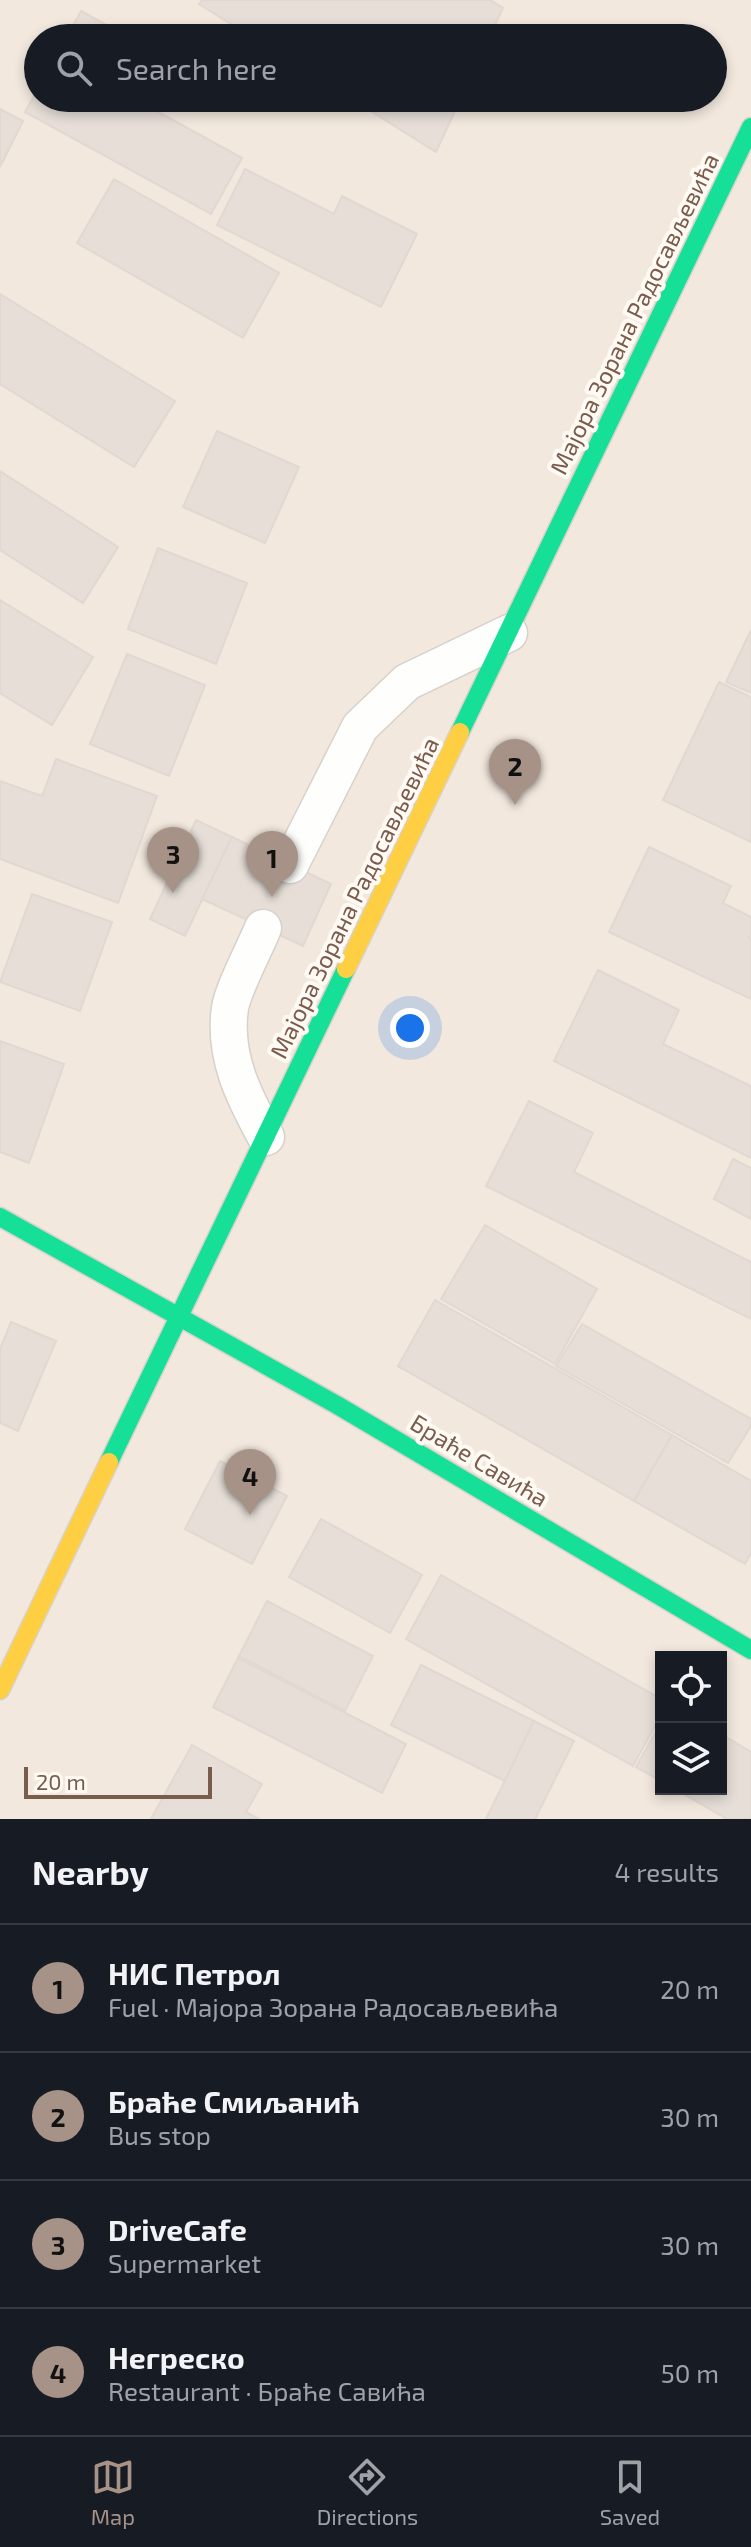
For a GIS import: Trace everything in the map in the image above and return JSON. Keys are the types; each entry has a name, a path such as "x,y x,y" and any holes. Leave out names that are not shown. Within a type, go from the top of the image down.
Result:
{"main road":[{"name":"Мајора Зорана Радосављевића","path":"0,1690 751,127"},
{"name":"Браће Савића","path":"0,1217 337,1405 751,1650"}],"lane":[{"path":"290,865 360,727 407,682 509,633"},
{"path":"263,928 230,1006 229,1038 232,1063 247,1102 266,1137"}],"shaded area":[{"path":"0,0 751,0 751,1819 0,1819"}],"building":[{"path":"202,0 490,0 503,8 496,24 231,24 199,4"},
{"path":"81,11 105,24 74,24"},
{"path":"0,109 23,121 0,167"},
{"path":"25,112 158,112 242,158 211,214"},
{"path":"372,112 455,112 436,152"},
{"path":"245,169 334,214 342,196 417,234 381,307 217,225"},
{"path":"114,179 279,273 243,338 77,243"},
{"path":"0,294 175,401 134,467 0,384"},
{"path":"217,431 299,467 265,543 183,507"},
{"path":"0,471 118,547 83,603 0,550"},
{"path":"158,548 247,583 216,664 128,629"},
{"path":"0,600 93,657 52,725 0,693"},
{"path":"751,630 751,693 726,682"},
{"path":"127,654 205,685 169,776 90,744"},
{"path":"719,682 751,697 751,842 663,800"},
{"path":"56,759 157,796 118,903 0,859 0,781 42,796"},
{"path":"196,820 232,837 185,936 150,919"},
{"path":"232,837 331,884 303,946 202,899"},
{"path":"649,847 731,886 723,903 751,917 751,999 609,932"},
{"path":"32,894 112,922 80,1011 0,982"},
{"path":"598,970 679,1010 663,1044 751,1086 751,1158 554,1061"},
{"path":"0,1041 64,1064 29,1163 0,1152"},
{"path":"529,1101 593,1133 574,1172 751,1262 751,1319 486,1186"},
{"path":"733,1159 751,1168 751,1219 714,1199"},
{"path":"485,1225 597,1289 555,1364 441,1299"},
{"path":"435,1300 672,1435 634,1501 398,1366"},
{"path":"11,1322 56,1341 18,1431 0,1423 0,1349"},
{"path":"582,1324 751,1419 751,1426 728,1463 556,1366"},
{"path":"672,1435 751,1481 751,1553 745,1564 634,1501"},
{"path":"220,1461 287,1496 252,1564 185,1529"},
{"path":"321,1519 422,1575 390,1633 289,1577"},
{"path":"441,1575 655,1696 655,1726 633,1766 406,1639"},
{"path":"267,1601 373,1656 345,1711 239,1656"},
{"path":"238,1658 406,1744 382,1793 213,1707"},
{"path":"421,1665 534,1721 505,1781 391,1725"},
{"path":"534,1721 574,1741 535,1819 486,1819"},
{"path":"655,1733 655,1778 636,1767"},
{"path":"727,1738 751,1752 751,1819 727,1819 685,1795 727,1795"},
{"path":"192,1745 262,1784 246,1812 259,1819 151,1819"}],"traffic: fast":[{"path":"460,732 751,127"},
{"path":"109,1462 346,969"},
{"path":"0,1217 337,1405 751,1650"}],"traffic: slow":[{"path":"346,969 460,732"},
{"path":"0,1690 109,1462"}],"place":[{"name":"Браће Смиљанић","path":"515,805"},
{"name":"DriveCafe","path":"173,893"},
{"name":"НИС Петрол","path":"272,897"},
{"name":"Негреско","path":"250,1515"}]}
